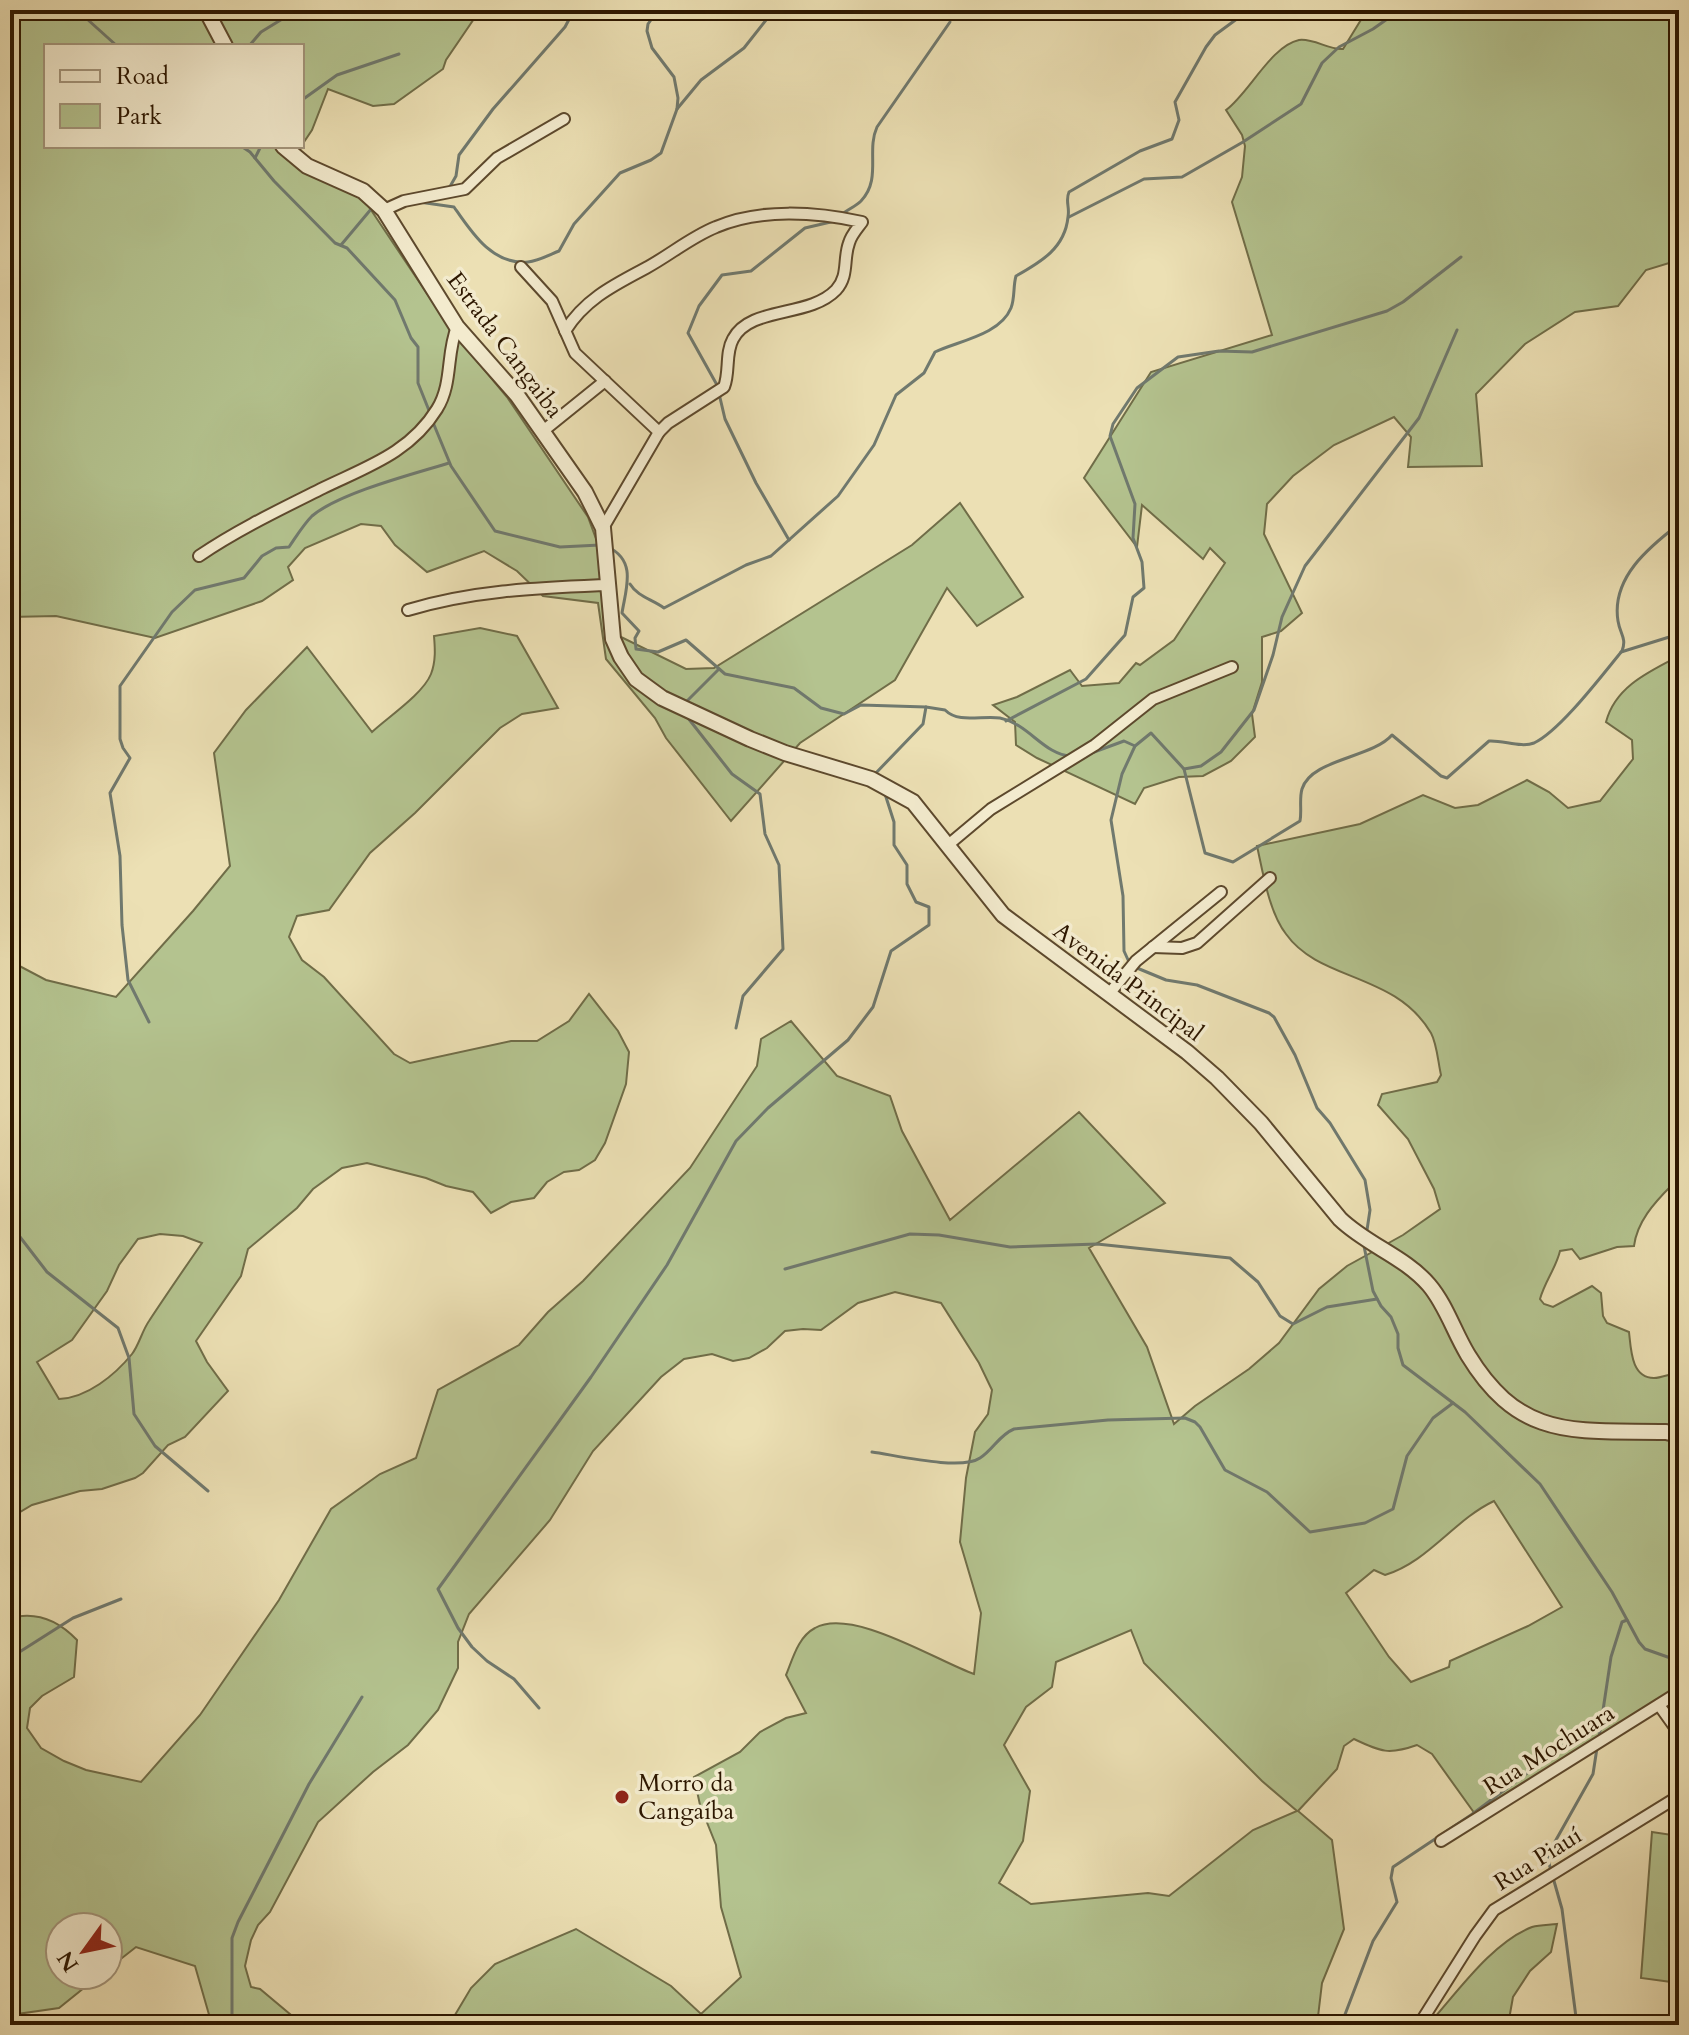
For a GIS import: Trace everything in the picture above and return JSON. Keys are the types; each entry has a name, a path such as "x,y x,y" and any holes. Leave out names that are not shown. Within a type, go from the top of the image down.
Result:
{"street":[{"path":"206,10 224,44"},
{"path":"384,210 404,201 465,189 497,158 564,119"},
{"name":"Estrada Cangaiba","path":"285,148 307,166 363,191 384,210 457,327 517,395 585,492 603,528"},
{"path":"565,331 575,314 604,291 712,228 768,215 820,214 862,222 849,244 843,280 838,288 819,303 759,319 738,331 730,344 724,387 659,432 603,528"},
{"path":"521,267 552,301 575,353 659,432"},
{"path":"199,556 239,531 376,464 407,443 430,420 444,396 450,347 457,327"},
{"path":"543,431 605,381"},
{"name":"Avenida Principal","path":"603,528 611,629 616,647 631,673 648,689 682,708 785,753 891,788 919,807 1003,915 1217,1078 1252,1113 1347,1226 1427,1282 1475,1365 1515,1408 1535,1421 1556,1427 1679,1435"},
{"path":"408,610 466,595 607,585"},
{"path":"948,845 991,809 1095,745 1153,699 1232,667"},
{"path":"1153,947 1182,948 1197,943 1270,878"},
{"path":"1109,994 1131,967 1221,892"},
{"name":"Rua Mochuara","path":"1441,1841 1679,1692"},
{"path":"1659,1705 1679,1733"},
{"name":"Rua Piauí","path":"1419,2025 1494,1910 1679,1796"},
{"path":"1662,2025 1679,2020"}],"green space":[{"path":"10,10 480,10 443,69 394,104 373,106 328,89 304,142 304,44 44,44 44,148 300,148 311,172 363,198 452,331 507,397 588,517 599,547 619,636 686,669 714,668 912,545 960,503 1023,597 977,626 947,588 895,680 800,743 731,821 666,738 655,718 606,659 598,603 543,596 517,571 484,551 427,572 395,545 381,526 361,524 305,548 288,567 293,580 262,601 155,638 56,616 10,617"},
{"path":"1367,10 1679,10 1680,39 1675,66 1679,80 1679,260 1646,270 1618,306 1575,312 1525,344 1476,394 1482,466 1408,467 1411,437 1394,417 1334,445 1293,476 1267,504 1264,534 1302,613 1281,631 1262,637 1262,682 1252,714 1255,737 1231,761 1203,776 1179,777 1144,788 1135,804 1016,745 1015,722 993,705 1017,697 1070,670 1082,686 1119,683 1136,663 1140,665 1174,640 1225,563 1210,548 1203,559 1142,505 1137,547 1084,478 1151,372 1272,335 1232,202 1242,177 1245,146 1242,135 1226,110 1270,60 1289,44 1305,40 1343,49"},
{"path":"480,628 517,636 558,708 522,714 500,728 370,853 329,910 297,916 289,937 302,960 324,977 394,1054 410,1063 511,1041 537,1041 569,1021 589,994 618,1031 629,1052 626,1084 605,1143 595,1160 579,1170 564,1172 547,1182 534,1198 511,1202 491,1213 473,1192 367,1163 342,1168 313,1189 297,1208 248,1249 241,1276 196,1341 228,1391 185,1437 168,1445 135,1478 32,1505 10,1518 10,961 46,980 116,997 230,866 214,753 246,710 307,647 372,732 427,682 434,664 434,636","holes":["160,1234 183,1236 202,1243 149,1321 132,1354 100,1384 80,1394 59,1399 37,1362 72,1340 107,1291 119,1265 138,1239"]},
{"path":"1679,656 1679,1185 1671,1186 1647,1213 1634,1246 1617,1247 1580,1259 1572,1249 1560,1251 1540,1299 1553,1307 1592,1286 1601,1293 1603,1316 1607,1323 1629,1332 1634,1361 1641,1373 1654,1378 1679,1373 1679,1691 1480,1821 1432,1754 1417,1745 1385,1751 1354,1739 1344,1746 1337,1769 1298,1811 1332,1840 1344,1929 1322,1983 1317,2025 449,2025 471,1988 495,1964 576,1929 671,1986 701,2014 741,1977 721,1907 716,1845 700,1805 694,1777 740,1752 760,1732 786,1718 806,1713 786,1675 804,1637 815,1628 831,1623 850,1624 894,1638 974,1674 981,1613 960,1542 966,1478 975,1432 988,1414 992,1390 979,1363 941,1303 895,1292 858,1303 821,1330 785,1331 767,1348 749,1358 733,1361 712,1354 684,1359 661,1377 593,1451 550,1520 469,1614 458,1642 458,1668 438,1710 408,1745 318,1822 270,1912 258,1925 245,1966 251,1987 260,1989 303,2025 212,2025 195,1966 136,1947 124,1956 124,1911 44,1911 44,1991 80,1991 59,2008 10,2015 10,1618 29,1616 46,1619 77,1640 74,1677 42,1696 30,1708 27,1728 41,1748 86,1770 141,1782 200,1715 279,1600 331,1509 380,1474 416,1458 438,1390 519,1345 690,1168 757,1066 761,1039 791,1021 837,1076 890,1096 902,1131 950,1220 1079,1112 1165,1203 1089,1248 1147,1347 1174,1424 1279,1343 1319,1289 1347,1266 1403,1235 1440,1209 1434,1189 1408,1139 1378,1105 1382,1094 1437,1082 1441,1075 1431,1033 1416,1013 1398,999 1318,961 1301,950 1286,934 1271,904 1257,846 1360,824 1423,795 1455,808 1478,805 1527,780 1549,792 1568,808 1600,801 1633,759 1632,740 1606,722 1610,710 1625,690","holes":["1494,1501 1562,1607 1450,1661 1449,1667 1411,1682 1389,1657 1346,1593 1374,1570 1385,1575 1415,1561 1466,1519","1131,1630 1144,1663 1262,1781 1297,1811 1253,1830 1169,1896 1148,1893 1031,1904 999,1883 1023,1841 1030,1791 1004,1745 1026,1707 1052,1687 1056,1662"]},
{"path":"1652,1832 1679,1836 1679,1983 1641,1978"},
{"path":"1557,1924 1551,1952 1530,1971 1513,1997 1508,2025 1428,2025 1503,1944 1532,1927"}],"waterway":[{"path":"77,10 115,44"},
{"path":"251,44 261,32 297,10"},
{"path":"448,190 456,176 459,155 493,109 565,27 574,10"},
{"path":"419,202 454,207 484,245 515,262 528,262 559,251 574,224 620,173 661,153 678,98 674,77 652,48 647,31 658,10"},
{"path":"677,109 701,80 744,48 774,10"},
{"path":"630,584 641,595 664,608 746,565 771,556 838,496 874,445 896,395 924,373 935,352 978,336 1006,317 1012,304 1016,276 1043,259 1062,237 1068,217 1069,192 1140,151 1172,139 1179,120 1175,102 1206,47 1215,35 1249,10"},
{"path":"1069,217 1144,179 1182,177 1243,142 1301,104 1322,63 1339,47 1400,10"},
{"path":"840,216 859,203 871,184 877,127 950,22"},
{"path":"304,99 337,75 399,54"},
{"path":"244,148 335,243 347,248 395,300 418,347 418,383 430,413"},
{"path":"255,158 260,148"},
{"path":"341,245 372,208"},
{"path":"789,540 756,483 725,419 717,385 688,333 699,306 722,275 751,271 805,228 835,221"},
{"path":"1006,721 1086,679 1125,635 1133,597 1144,588 1142,562 1133,538 1135,504 1110,436 1113,424 1137,388 1178,357 1219,351 1252,352 1387,311 1461,257"},
{"path":"1184,769 1201,766 1221,752 1254,710 1282,617 1305,566 1419,418 1457,330"},
{"path":"432,420 451,466 495,531 560,547 600,545"},
{"path":"149,1022 128,980 122,925 120,856 110,793 130,758 120,739 120,686 172,612 195,590 244,578 262,556 276,548 289,547 312,516 324,508 377,485 449,463"},
{"path":"1129,962 1124,951 1123,896 1111,820 1122,774 1135,746 1151,733 1184,769 1205,853 1233,862 1300,821 1302,789 1317,771 1371,749 1392,735 1447,778 1489,741 1523,745 1534,743 1568,715 1622,651 1617,605 1626,577 1645,553 1679,524"},
{"path":"608,547 617,553 626,567 627,585 622,613 639,631 635,638 636,649 658,652 686,640 725,674 794,688 821,708 844,714 861,705 926,707 945,710 957,717 1000,718 1020,726 1053,750 1071,756"},
{"path":"1621,652 1679,634"},
{"path":"687,701 719,669"},
{"path":"874,775 923,724 926,707"},
{"path":"688,718 732,774 760,794 765,834 779,865 783,949 743,996 736,1028"},
{"path":"1086,755 1124,741 1135,746"},
{"path":"539,1708 514,1679 472,1647 458,1628 438,1589 591,1377 667,1265 736,1141 768,1108 848,1040 873,1007 891,951 929,925 929,907 916,902 907,884 907,865 894,845 894,822 885,794"},
{"path":"1137,968 1166,980 1197,985 1274,1017 1295,1055 1317,1108 1330,1123 1365,1180 1370,1210 1367,1230"},
{"path":"10,1224 47,1272 118,1328 129,1358 134,1414 155,1446 208,1491"},
{"path":"785,1269 910,1234 939,1235 1010,1247 1097,1244 1230,1258 1258,1282 1280,1316 1293,1324 1327,1307 1377,1299"},
{"path":"1364,1246 1373,1291 1391,1317 1398,1334 1403,1365 1465,1412 1540,1484 1612,1592 1639,1642 1645,1649 1679,1661"},
{"path":"872,1452 928,1461 971,1462 1014,1429 1108,1420 1185,1418 1200,1427 1225,1470 1267,1492 1310,1532 1365,1523 1393,1509 1407,1456 1433,1418 1453,1403"},
{"path":"10,1658 73,1618 121,1599"},
{"path":"1599,1737 1611,1657 1622,1622 1627,1620"},
{"path":"232,2025 232,1938 238,1922 309,1784 362,1697"},
{"path":"1341,2025 1373,1941 1397,1902 1391,1878 1393,1867 1471,1815 1602,1717"},
{"path":"1577,2025 1562,1909 1548,1860 1552,1847 1593,1774 1597,1748"}],"place":[{"name":"Morro da Cangaíba","path":"622,1797"}]}
